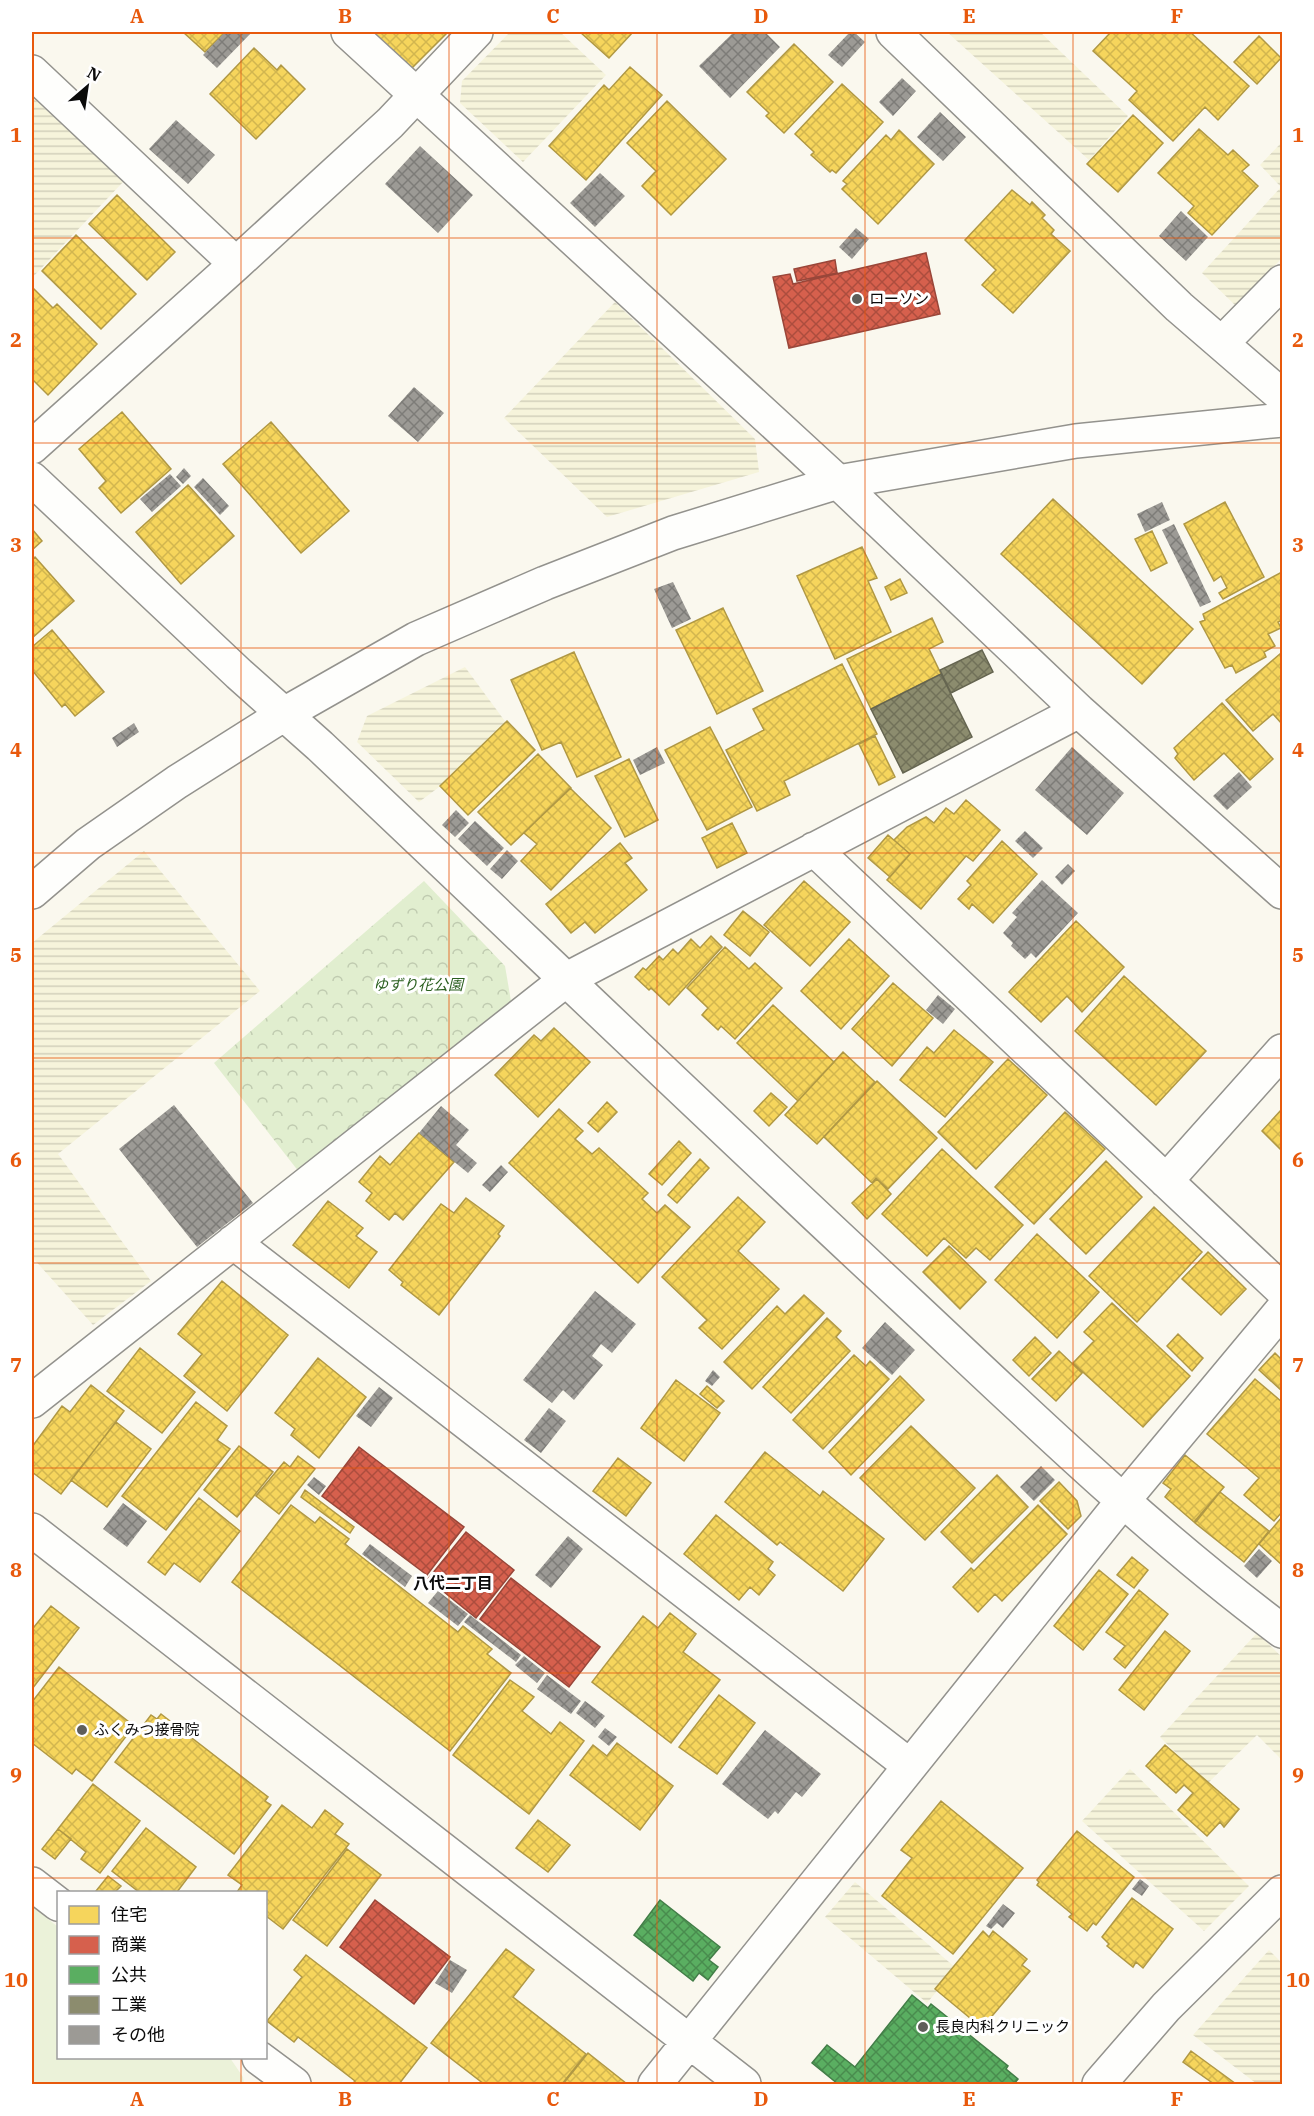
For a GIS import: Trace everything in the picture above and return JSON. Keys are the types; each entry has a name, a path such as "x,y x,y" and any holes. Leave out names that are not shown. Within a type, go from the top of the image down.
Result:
{"street":[{"path":"348,32 838,482 1079,711 1282,892"},
{"path":"32,447 390,123 476,32"},
{"path":"893,32 1179,307 1282,396"},
{"path":"32,72 236,264"},
{"path":"1222,343 1282,282"},
{"path":"32,892 88,844 159,794 286,714 416,639 545,583 673,533 838,482 1076,441 1282,420"},
{"path":"32,479 240,674 286,714 1122,1502 1282,1631"},
{"path":"32,1401 567,980 1079,711"},
{"path":"814,849 1282,1290"},
{"path":"1166,1181 1282,1051"},
{"path":"233,1242 910,1766"},
{"path":"655,2085 1122,1502 1282,1310"},
{"path":"32,1530 744,2085"},
{"path":"32,1884 57,1903"},
{"path":"1099,2085 1166,2007 1282,1892"},
{"path":"260,2059 294,2085"}],"shaded area":[{"path":"510,32 560,32 606,75 523,162 460,103 462,81"},
{"path":"947,32 1040,32 1128,116 1089,160"},
{"path":"32,97 124,181 32,278"},
{"path":"1282,142 1282,258 1236,306 1202,273 1281,187 1260,165"},
{"path":"615,302 755,439 759,472 607,517 504,418"},
{"path":"465,667 513,732 419,802 357,742 367,716"},
{"path":"144,851 260,991 58,1154 151,1281 93,1325 32,1257 32,943"},
{"path":"1257,1633 1282,1657 1282,1760 1257,1735 1207,1784 1160,1737"},
{"path":"1130,1769 1249,1886 1204,1931 1082,1821"},
{"path":"855,1882 956,1968 927,2003 825,1917"},
{"path":"1269,1950 1282,1963 1282,2084 1257,2084 1193,2035"}],"green space":[{"name":"ゆずり花公園","path":"424,881 505,966 512,1007 299,1172 214,1063"},
{"path":"32,1906 57,1926 57,2059 231,2059 243,2077 244,2084 32,2084"}],"building: 住宅":[{"path":"183,32 225,32 205,52"},
{"path":"371,32 448,32 410,70"},
{"path":"580,32 633,32 609,58"},
{"path":"1111,32 1190,32 1249,86 1218,120 1205,107 1173,141 1129,100 1137,91 1093,51"},
{"path":"1259,36 1281,58 1257,84 1234,62"},
{"path":"794,44 833,82 784,133 766,116 769,113 747,92"},
{"path":"254,48 277,70 281,65 305,89 256,139 210,94"},
{"path":"630,67 662,95 586,180 549,146 604,85 609,90"},
{"path":"842,84 883,122 836,173 832,170 830,172 811,155 814,152 795,134"},
{"path":"667,101 726,159 671,215 642,186 656,171 627,143"},
{"path":"1133,115 1163,143 1118,192 1087,164"},
{"path":"1199,129 1228,155 1233,150 1249,165 1242,171 1258,186 1212,235 1188,213 1194,206 1158,173"},
{"path":"899,130 934,164 878,224 842,189 847,184 843,181 886,135 891,140"},
{"path":"1012,190 1030,205 1032,202 1045,215 1042,218 1054,230 1051,234 1070,251 1013,313 982,285 996,270 965,240"},
{"path":"117,195 175,252 147,280 89,224"},
{"path":"76,235 136,294 101,329 42,271"},
{"path":"32,287 53,308 57,304 97,344 48,395 32,379"},
{"path":"122,412 171,469 121,513 99,488 106,481 79,449"},
{"path":"271,422 349,511 301,553 223,464"},
{"path":"188,485 234,536 181,584 136,532"},
{"path":"1053,499 1193,629 1142,684 1001,554"},
{"path":"1225,502 1264,577 1223,599 1219,593 1227,588 1221,576 1214,581 1184,524"},
{"path":"32,529 42,541 32,550"},
{"path":"1152,531 1167,563 1151,571 1135,539"},
{"path":"862,547 877,578 868,581 891,632 835,659 797,576"},
{"path":"35,557 74,601 32,638 32,560"},
{"path":"1282,572 1282,620 1278,622 1281,628 1268,634 1275,646 1264,652 1266,657 1236,673 1232,665 1225,668 1200,622 1205,620 1203,614"},
{"path":"900,579 907,593 891,600 885,587"},
{"path":"723,608 763,691 717,714 676,630"},
{"path":"932,618 943,642 929,649 941,674 871,709 847,659"},
{"path":"52,630 104,692 75,716 65,704 62,707 32,670 32,647"},
{"path":"574,652 621,757 577,777 561,742 542,750 511,680"},
{"path":"1281,653 1282,724 1273,714 1253,731 1226,700"},
{"path":"842,664 877,734 784,781 790,795 757,811 726,750 764,730 753,709"},
{"path":"1222,703 1273,759 1250,780 1224,753 1194,780 1175,758 1178,754 1174,748"},
{"path":"507,721 535,750 468,815 440,786"},
{"path":"710,727 752,807 707,830 665,750"},
{"path":"875,736 895,777 879,785 859,744"},
{"path":"538,754 571,788 511,845 478,812"},
{"path":"629,759 658,820 625,837 595,776"},
{"path":"570,788 611,828 551,890 521,861 537,844 524,833"},
{"path":"966,800 1000,830 973,861 966,856 921,909 887,880 910,854 894,840 907,827 926,817 934,823 946,808 954,814"},
{"path":"732,823 747,853 717,868 702,838"},
{"path":"888,835 910,854 890,877 868,858"},
{"path":"1002,841 1037,874 993,923 972,904 969,909 958,899 971,885 967,881"},
{"path":"620,843 632,858 625,863 647,890 595,933 585,922 571,933 546,904"},
{"path":"804,881 850,922 810,966 764,925"},
{"path":"743,911 769,932 750,956 724,935"},
{"path":"1076,921 1124,967 1082,1012 1067,996 1041,1022 1009,992"},
{"path":"711,936 722,947 669,1005 635,977 643,968 646,970 659,956 663,960 673,949 678,954 691,939 700,948"},
{"path":"849,939 889,976 841,1029 801,991"},
{"path":"725,947 749,969 755,963 782,988 735,1039 721,1026 718,1030 702,1015 708,1008 687,988"},
{"path":"1124,976 1206,1051 1156,1105 1075,1031"},
{"path":"893,983 933,1018 892,1066 852,1029"},
{"path":"773,1005 834,1062 798,1101 737,1043"},
{"path":"554,1028 590,1062 538,1117 495,1075 534,1035 541,1041"},
{"path":"954,1030 993,1062 945,1117 900,1080 927,1047 934,1053"},
{"path":"843,1052 875,1082 817,1144 785,1115"},
{"path":"1008,1059 1047,1095 976,1169 938,1132"},
{"path":"877,1081 937,1138 888,1189 876,1178 872,1183 824,1137"},
{"path":"771,1093 787,1107 769,1126 754,1111"},
{"path":"607,1102 617,1112 598,1132 588,1123"},
{"path":"559,1109 583,1131 575,1139 592,1154 599,1148 648,1193 642,1199 657,1213 665,1205 690,1227 638,1283 509,1163"},
{"path":"1282,1109 1282,1151 1262,1131"},
{"path":"1065,1112 1105,1149 1034,1224 995,1187"},
{"path":"419,1133 454,1162 403,1220 395,1213 389,1220 366,1201 372,1193 359,1182 380,1156 390,1165"},
{"path":"679,1141 691,1153 662,1185 649,1174"},
{"path":"942,1149 1023,1225 990,1260 976,1248 966,1258 944,1238 927,1256 882,1214"},
{"path":"700,1159 709,1168 677,1203 668,1195"},
{"path":"1106,1161 1142,1197 1086,1254 1050,1219"},
{"path":"877,1179 891,1194 867,1219 852,1203"},
{"path":"738,1197 765,1222 738,1251 779,1289 722,1349 699,1328 707,1320 662,1277"},
{"path":"466,1198 504,1226 498,1234 500,1236 439,1315 401,1285 403,1282 389,1270 441,1204 454,1213"},
{"path":"328,1201 363,1228 356,1236 377,1252 349,1288 293,1245"},
{"path":"1154,1207 1202,1252 1137,1322 1089,1276"},
{"path":"1037,1234 1099,1292 1057,1338 995,1280"},
{"path":"949,1246 986,1282 960,1309 923,1272"},
{"path":"1208,1252 1246,1289 1221,1315 1182,1279"},
{"path":"222,1281 288,1335 227,1411 184,1376 202,1354 178,1334"},
{"path":"804,1295 824,1313 752,1389 724,1362 777,1306 785,1314"},
{"path":"1112,1303 1190,1376 1143,1427 1073,1363 1094,1341 1084,1332"},
{"path":"827,1318 841,1331 836,1337 850,1351 791,1413 763,1387"},
{"path":"1178,1334 1203,1358 1192,1371 1167,1346"},
{"path":"1035,1337 1051,1353 1029,1376 1013,1360"},
{"path":"140,1348 195,1392 162,1433 107,1391"},
{"path":"1059,1351 1082,1373 1056,1401 1032,1379"},
{"path":"1275,1353 1282,1360 1282,1391 1259,1370"},
{"path":"854,1355 866,1366 870,1361 889,1379 823,1449 793,1420"},
{"path":"318,1358 366,1397 319,1458 291,1435 295,1429 275,1413"},
{"path":"900,1376 924,1400 851,1475 829,1452"},
{"path":"1255,1379 1282,1402 1282,1512 1274,1521 1244,1495 1259,1478 1207,1434"},
{"path":"676,1380 720,1413 684,1461 641,1428"},
{"path":"91,1385 124,1411 61,1494 32,1472 32,1447 62,1406 70,1412"},
{"path":"707,1386 724,1401 717,1408 700,1394"},
{"path":"196,1402 227,1426 217,1440 230,1449 166,1530 122,1496"},
{"path":"116,1422 151,1449 107,1507 71,1480"},
{"path":"911,1426 975,1488 925,1540 860,1478"},
{"path":"239,1446 273,1472 237,1517 204,1490"},
{"path":"765,1452 820,1496 823,1491 884,1539 843,1591 780,1542 777,1545 725,1502"},
{"path":"1185,1455 1224,1487 1194,1522 1165,1497 1171,1489 1163,1483"},
{"path":"298,1456 315,1469 279,1514 256,1496 284,1462 290,1467"},
{"path":"618,1458 651,1483 626,1516 593,1491"},
{"path":"997,1475 1028,1507 972,1563 941,1532"},
{"path":"1059,1482 1077,1501 1081,1516 1068,1529 1040,1501"},
{"path":"305,1490 354,1527 350,1533 301,1497"},
{"path":"1220,1492 1269,1531 1244,1562 1195,1523"},
{"path":"199,1498 240,1531 200,1582 174,1563 165,1575 148,1562"},
{"path":"291,1505 315,1523 320,1517 349,1539 345,1544 458,1632 463,1626 492,1649 487,1654 511,1673 450,1751 232,1582"},
{"path":"1038,1505 1067,1534 1002,1601 995,1594 978,1612 953,1587 971,1568 974,1571"},
{"path":"716,1515 773,1562 768,1569 775,1575 759,1595 750,1587 739,1600 684,1554"},
{"path":"1282,1517 1282,1565 1259,1544"},
{"path":"1132,1557 1148,1570 1134,1588 1117,1575"},
{"path":"1099,1570 1128,1594 1083,1650 1054,1626"},
{"path":"1139,1590 1168,1614 1125,1668 1114,1659 1125,1646 1106,1632"},
{"path":"51,1606 79,1628 32,1689 32,1626 34,1627"},
{"path":"670,1613 696,1634 683,1652 720,1680 671,1743 592,1682 643,1616 658,1628"},
{"path":"1165,1631 1190,1651 1144,1710 1119,1690"},
{"path":"59,1667 134,1726 92,1781 76,1769 72,1774 32,1743 32,1702"},
{"path":"510,1680 534,1697 522,1711 551,1734 560,1722 584,1741 529,1814 453,1755"},
{"path":"719,1695 755,1723 717,1774 679,1747"},
{"path":"161,1714 268,1797 265,1801 271,1805 234,1854 115,1762 151,1715 157,1719"},
{"path":"617,1743 673,1786 640,1830 570,1775 593,1745 607,1756"},
{"path":"1165,1745 1239,1809 1224,1827 1220,1822 1207,1836 1178,1810 1193,1793 1184,1785 1176,1793 1146,1766"},
{"path":"93,1784 140,1821 100,1873 81,1859 86,1852 58,1829"},
{"path":"941,1801 1023,1868 953,1954 882,1896 912,1858 901,1850"},
{"path":"282,1805 312,1828 325,1810 343,1824 335,1834 349,1844 283,1929 267,1917 267,1891 238,1891 242,1885 228,1875"},
{"path":"538,1820 570,1845 548,1872 516,1848"},
{"path":"146,1828 196,1867 178,1891 138,1891 112,1871"},
{"path":"58,1829 71,1839 55,1859 42,1849"},
{"path":"1077,1831 1134,1877 1096,1925 1093,1923 1087,1931 1069,1917 1072,1914 1037,1885 1039,1882 1037,1880"},
{"path":"347,1849 381,1875 327,1946 293,1920"},
{"path":"108,1876 121,1886 116,1891 96,1891"},
{"path":"1132,1898 1173,1929 1143,1968 1136,1962 1133,1967 1107,1946 1109,1944 1102,1937"},
{"path":"983,1931 989,1937 993,1931 1027,1959 1022,1965 1030,1971 982,2028 935,1989"},
{"path":"506,1949 534,1970 513,1997 586,2054 562,2084 484,2084 431,2043"},
{"path":"306,1955 427,2048 399,2084 352,2084 355,2081 298,2037 294,2042 267,2021 302,1977 294,1970"},
{"path":"1191,2051 1236,2084 1214,2084 1183,2062"},
{"path":"588,2053 627,2084 563,2084"}],"building: 商業":[{"name":"ローソン","path":"926,253 940,314 789,348 773,277 790,274 793,284"},
{"path":"835,260 837,273 797,281 794,269"},
{"path":"359,1447 464,1527 427,1575 322,1496"},
{"path":"466,1532 514,1570 476,1618 428,1579"},
{"path":"511,1578 600,1647 569,1687 480,1619"},
{"path":"375,1900 450,1957 414,2004 340,1947"}],"building: 公共":[{"path":"660,1900 720,1947 709,1960 718,1967 708,1980 699,1973 693,1981 634,1935"},
{"name":"長良内科クリニック","path":"912,1995 928,2008 931,2004 1008,2066 1006,2069 1018,2079 1014,2084 838,2084 812,2063 827,2045 855,2067"}],"building: 工業":[{"path":"982,650 993,672 951,693 940,670"},
{"path":"941,674 972,737 903,773 871,709"}],"building: その他":[{"path":"225,32 252,32 217,68 203,55"},
{"path":"734,32 765,32 780,47 730,98 699,66"},
{"path":"850,32 854,32 865,42 842,67 828,55"},
{"path":"902,78 916,91 893,116 879,102"},
{"path":"940,112 966,137 943,161 917,137"},
{"path":"176,120 215,155 188,184 149,149"},
{"path":"420,146 473,195 438,233 385,184"},
{"path":"600,173 625,196 595,227 570,203"},
{"path":"1181,211 1208,237 1186,261 1159,236"},
{"path":"856,228 869,239 852,259 839,247"},
{"path":"414,387 444,413 418,442 388,416"},
{"path":"184,468 191,476 183,484 176,477"},
{"path":"170,474 181,486 152,512 140,499"},
{"path":"203,478 229,506 220,515 194,487"},
{"path":"1162,502 1170,520 1145,532 1137,514"},
{"path":"1174,524 1211,602 1200,607 1162,530"},
{"path":"673,582 691,619 672,628 654,589"},
{"path":"134,723 139,732 117,747 112,738"},
{"path":"657,747 665,763 640,775 633,760"},
{"path":"1072,747 1124,793 1087,835 1035,790"},
{"path":"1239,772 1252,787 1227,810 1213,796"},
{"path":"456,810 469,823 455,837 442,825"},
{"path":"475,821 504,848 487,866 458,839"},
{"path":"1025,831 1043,848 1033,858 1015,841"},
{"path":"507,850 518,861 502,879 490,869"},
{"path":"1068,864 1075,871 1062,885 1055,877"},
{"path":"1042,880 1078,913 1036,958 1031,953 1025,959 1011,946 1013,943 1003,933 1017,917 1012,913"},
{"path":"938,995 955,1009 943,1024 926,1010"},
{"path":"174,1105 253,1203 197,1247 119,1149"},
{"path":"441,1106 469,1130 456,1145 477,1163 468,1173 419,1133"},
{"path":"501,1165 508,1172 490,1192 482,1185"},
{"path":"595,1291 636,1324 612,1353 601,1344 592,1356 603,1365 574,1400 563,1390 552,1403 523,1380"},
{"path":"885,1322 915,1350 892,1375 862,1348"},
{"path":"713,1370 720,1377 712,1386 705,1381"},
{"path":"379,1387 393,1398 371,1427 356,1416"},
{"path":"549,1408 566,1421 541,1453 524,1440"},
{"path":"1041,1466 1055,1480 1034,1501 1020,1487"},
{"path":"314,1477 326,1486 319,1495 307,1485"},
{"path":"123,1503 147,1521 127,1547 103,1529"},
{"path":"568,1536 583,1549 551,1588 535,1575"},
{"path":"370,1544 412,1576 405,1587 362,1554"},
{"path":"1259,1549 1272,1561 1257,1578 1244,1566"},
{"path":"421,1576 437,1588 433,1593 418,1581"},
{"path":"438,1591 468,1614 458,1626 428,1603"},
{"path":"470,1615 521,1655 516,1662 464,1622"},
{"path":"524,1656 545,1673 537,1683 515,1665"},
{"path":"547,1675 581,1701 571,1714 537,1689"},
{"path":"585,1701 605,1716 595,1728 576,1713"},
{"path":"605,1728 617,1737 609,1746 598,1737"},
{"path":"765,1730 821,1774 802,1797 796,1792 778,1814 775,1811 768,1819 722,1784"},
{"path":"1140,1879 1149,1886 1142,1896 1132,1889"},
{"path":"1003,1904 1015,1913 1003,1928 997,1923 991,1929 986,1926"},
{"path":"450,1960 467,1970 452,1993 435,1983"}],"place":[{"name":"ローソン","path":"857,299"},
{"name":"ふくみつ接骨院","path":"82,1730"},
{"name":"長良内科クリニック","path":"923,2027"}],"district":[{"name":"八代二丁目","path":"453,1583"}]}
